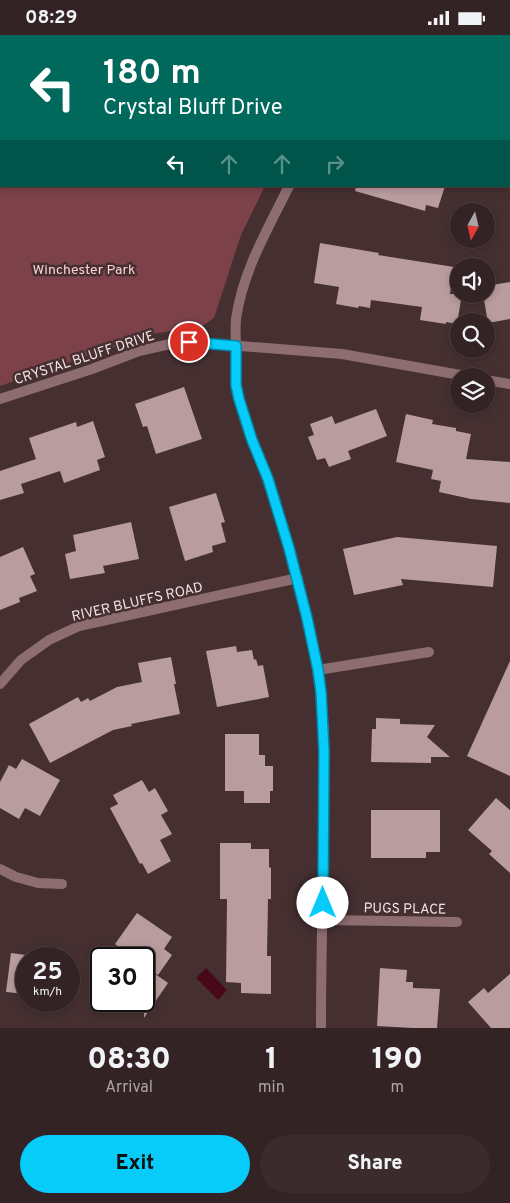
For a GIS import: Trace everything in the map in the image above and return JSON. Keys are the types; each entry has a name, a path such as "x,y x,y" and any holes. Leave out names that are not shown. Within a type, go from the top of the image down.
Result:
{"street":[{"path":"289,187 247,275 236,321 236,385 252,440 268,479 298,578 321,692 324,751 321,1028"},
{"name":"CRYSTAL BLUFF DRIVE","path":"0,399 92,369 139,351 189,342 342,354 450,373"},
{"path":"495,382 510,384"},
{"name":"RIVER BLUFFS ROAD","path":"0,685 21,660 48,639 79,626 298,578"},
{"path":"318,670 428,653"},
{"path":"0,869 16,877 38,883 62,884"},
{"name":"PUGS PLACE","path":"323,921 457,922"}],"green space":[{"name":"Winchester Park","path":"0,187 265,187 241,235 214,318 201,327 152,334 0,386"}],"shaded area":[{"path":"206,968 227,990 218,1000 196,978"}],"building":[{"path":"356,187 445,187 438,208 426,205 425,211 355,191"},
{"path":"320,243 379,253 378,255 450,266 450,303 460,303 459,313 450,313 450,323 446,322 446,324 420,320 422,307 371,300 370,308 336,304 339,287 314,283"},
{"path":"510,282 510,319 495,322 495,313 486,313 485,303 495,303 495,284"},
{"path":"184,387 202,439 156,454 147,426 143,427 135,404"},
{"path":"376,409 387,436 348,451 351,459 329,467 325,458 317,460 308,437 314,435 310,424 332,416 335,424"},
{"path":"406,414 433,420 432,424 456,428 456,431 471,434 466,459 510,462 510,503 471,499 439,492 441,481 431,479 433,470 396,462"},
{"path":"93,421 105,457 97,460 100,470 64,483 60,471 21,484 24,493 0,500 0,471 36,459 29,438 76,422 77,427"},
{"path":"216,493 225,522 221,523 226,542 212,546 213,552 185,561 169,507"},
{"path":"131,522 139,559 103,566 105,573 70,579 65,554 76,551 73,535"},
{"path":"397,537 497,546 493,587 401,579 403,585 354,595 343,549"},
{"path":"23,547 35,574 30,576 37,591 19,598 20,602 0,610 0,557"},
{"path":"236,646 237,652 252,650 254,660 256,659 258,666 263,665 269,697 217,707 206,651"},
{"path":"171,657 180,714 131,724 132,726 113,730 50,763 29,724 78,697 81,702 88,698 90,701 117,687 142,682 138,663"},
{"path":"510,661 510,776 467,756"},
{"path":"376,718 400,719 400,724 435,725 427,737 450,757 431,757 431,763 371,762 372,729 376,729"},
{"path":"225,734 259,734 259,755 265,755 265,766 273,766 273,791 270,791 270,803 244,803 244,791 225,791"},
{"path":"22,759 60,780 40,816 25,808 19,819 0,808 0,782 9,765 16,769"},
{"path":"142,780 149,792 155,788 168,811 161,815 172,834 160,840 171,861 148,874 142,863 140,864 110,808 118,804 113,795"},
{"path":"496,798 510,810 510,873 489,854 492,851 468,830"},
{"path":"371,810 440,810 440,852 426,852 426,858 371,858"},
{"path":"220,843 251,843 251,849 269,849 271,899 268,899 267,956 271,956 271,994 241,993 241,983 226,982 227,899 220,899"},
{"path":"137,913 172,937 164,949 172,955 158,975 155,973 155,947 119,947 115,944"},
{"path":"11,953 15,954 15,993 6,992"},
{"path":"380,968 407,970 406,982 413,982 413,988 440,989 437,1028 377,1026"},
{"path":"155,974 168,983 155,1002"},
{"path":"510,974 510,1028 491,1028 468,1002 484,988 488,993"}],"route":[{"path":"189,342 236,346 236,385 239,399 252,440 268,479 298,578 321,692 324,751 323,903"}]}
